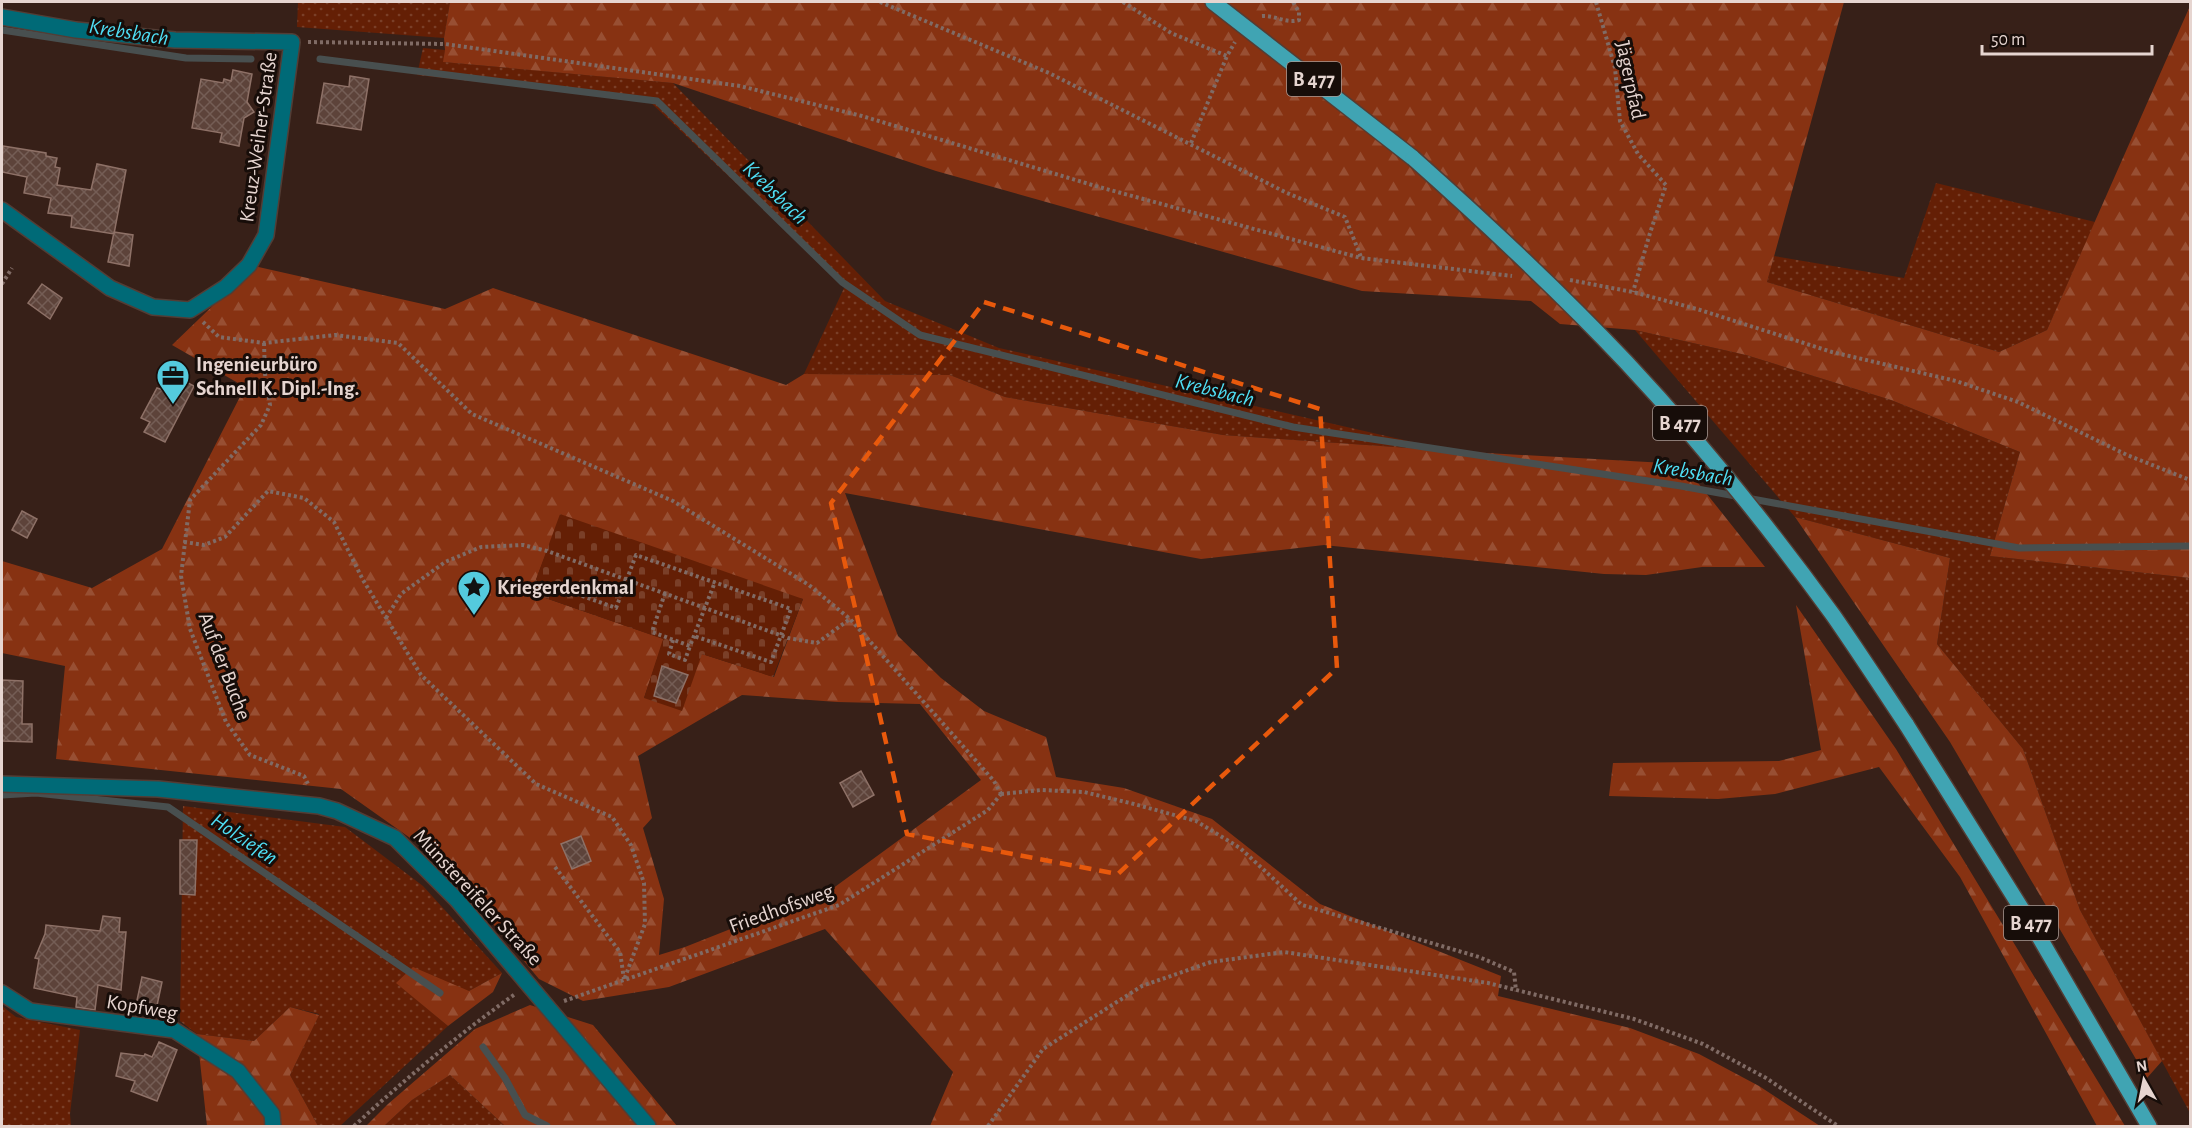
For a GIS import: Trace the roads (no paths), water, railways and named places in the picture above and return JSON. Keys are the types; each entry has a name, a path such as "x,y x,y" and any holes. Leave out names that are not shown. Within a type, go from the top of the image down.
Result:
{"main road":[{"name":"B 477","path":"1213,2 1413,158 1507,242 1626,362 1679,422 1758,517 1826,607 1906,724 2038,936 2149,1126"}],"street":[{"name":"Kreuz-Weiher-Straße","path":"2,17 76,30 175,40 292,42 266,235 249,265 226,287 190,310 153,307 110,288 2,210"},
{"name":"Münstereifeler Straße","path":"2,784 158,789 319,806 337,811 395,838 458,900 648,1126"},
{"name":"Kopfweg","path":"2,993 30,1011 174,1030 238,1071 272,1114 273,1126"}],"waterway":[{"name":"Krebsbach","path":"2,30 186,58 251,59"},
{"name":"Krebsbach","path":"320,59 657,101 842,282 920,335 1293,427 1681,486 2019,548 2190,546"},
{"name":"Holziefen","path":"2,795 36,793 168,807 440,993"},
{"name":"Holziefen","path":"483,1047 505,1078 525,1115 547,1126"}],"place":[{"name":"Ingenieurbüro Schnell K. Dipl.-Ing.","path":"173,405"},
{"name":"Kriegerdenkmal","path":"474,616"}]}
